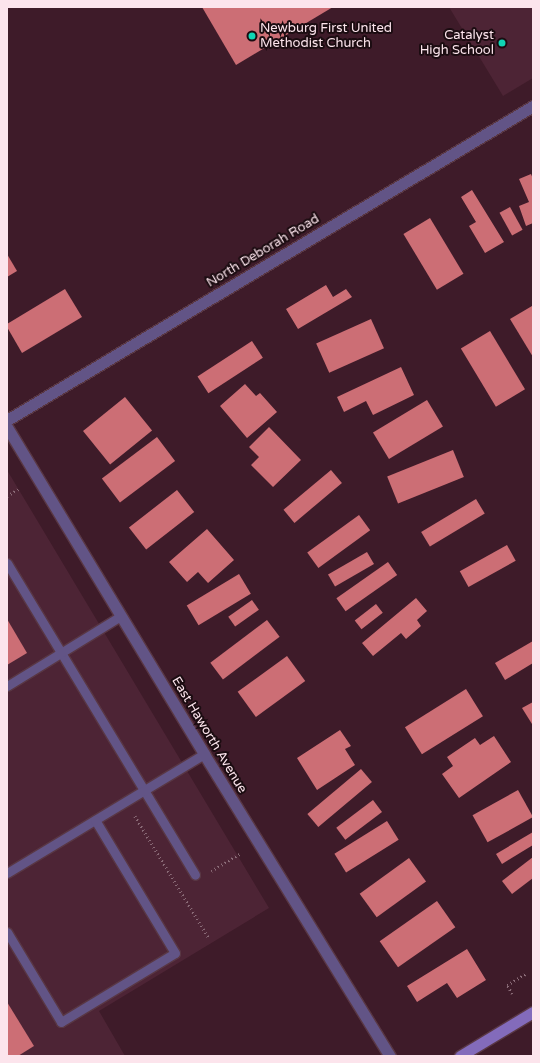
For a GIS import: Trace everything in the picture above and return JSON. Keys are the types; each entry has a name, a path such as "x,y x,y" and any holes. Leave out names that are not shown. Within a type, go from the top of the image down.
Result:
{"main road":[{"path":"460,1056 533,1012"}],"street":[{"name":"North Deborah Road","path":"7,420 533,106"},
{"name":"East Haworth Avenue","path":"7,427 204,754 390,1056"}],"lane":[{"path":"7,563 195,875"},
{"path":"7,686 121,616"},
{"path":"7,873 204,754"},
{"path":"7,932 61,1022 175,953 95,820"}],"path":[{"path":"7,496 20,488"},
{"path":"135,816 209,938"},
{"path":"512,994 507,985 527,973"}],"shaded area":[{"name":"Catalyst High School","path":"449,7 533,7 533,78 503,96"},
{"path":"7,470 269,908 99,1011 125,1056 7,1056"}],"building":[{"name":"Newburg First United Methodist Church","path":"202,7 333,7 236,65"},
{"path":"531,174 533,179 533,223 526,226 519,206 529,202 519,179"},
{"path":"472,190 504,242 485,253 469,226 476,222 461,197"},
{"path":"510,207 523,230 512,236 500,213"},
{"path":"430,218 463,274 437,290 403,234"},
{"path":"7,254 17,271 7,277"},
{"path":"326,285 333,297 346,289 352,297 298,329 286,309"},
{"path":"65,289 82,317 22,353 7,327 7,324"},
{"path":"532,306 533,307 533,357 510,319"},
{"path":"371,319 384,348 329,373 316,343"},
{"path":"490,331 525,389 496,407 461,349"},
{"path":"252,341 263,358 208,393 197,376"},
{"path":"401,367 414,395 373,415 366,401 344,412 337,397"},
{"path":"245,384 256,396 260,393 277,412 247,438 220,406"},
{"path":"125,397 152,430 110,464 83,431"},
{"path":"427,400 443,427 389,459 373,432"},
{"path":"269,427 301,460 273,487 251,465 259,457 249,447"},
{"path":"157,437 175,461 120,502 102,479"},
{"path":"453,450 464,477 398,503 387,477"},
{"path":"331,470 342,483 294,523 284,510"},
{"path":"177,490 194,512 146,550 129,528"},
{"path":"476,499 485,514 430,547 421,532"},
{"path":"359,515 370,530 318,568 307,553"},
{"path":"207,529 234,560 208,583 198,572 187,582 169,562"},
{"path":"507,545 516,561 468,587 460,571"},
{"path":"367,552 374,564 335,587 328,574"},
{"path":"388,562 397,575 346,611 336,598"},
{"path":"239,574 251,594 199,625 187,605"},
{"path":"416,598 427,611 417,620 421,626 406,639 401,633 373,656 362,643"},
{"path":"252,600 259,610 235,626 228,617"},
{"path":"376,604 383,613 361,629 355,621"},
{"path":"7,619 27,653 7,665"},
{"path":"267,620 280,637 223,680 210,663"},
{"path":"533,641 533,663 505,680 495,663"},
{"path":"287,656 305,681 256,717 238,692"},
{"path":"466,689 483,716 422,754 405,727"},
{"path":"533,702 533,724 532,724 522,708"},
{"path":"340,730 351,746 345,749 355,765 317,790 297,758"},
{"path":"494,736 511,762 459,798 442,774 453,766 447,757 475,738 480,745"},
{"path":"361,769 372,782 318,827 307,814"},
{"path":"518,790 533,817 488,842 473,815"},
{"path":"373,800 382,812 345,840 336,828"},
{"path":"387,821 399,840 346,873 334,854"},
{"path":"533,832 533,845 502,864 496,854"},
{"path":"533,857 533,878 512,894 502,881"},
{"path":"409,858 426,881 377,917 360,894"},
{"path":"437,901 455,927 398,967 380,941"},
{"path":"467,949 486,980 457,998 447,983 417,1002 407,986"},
{"path":"7,1002 34,1046 18,1056 7,1056"}],"place":[{"name":"Newburg First United Methodist Church","path":"252,36"},
{"name":"Catalyst High School","path":"502,43"}]}
